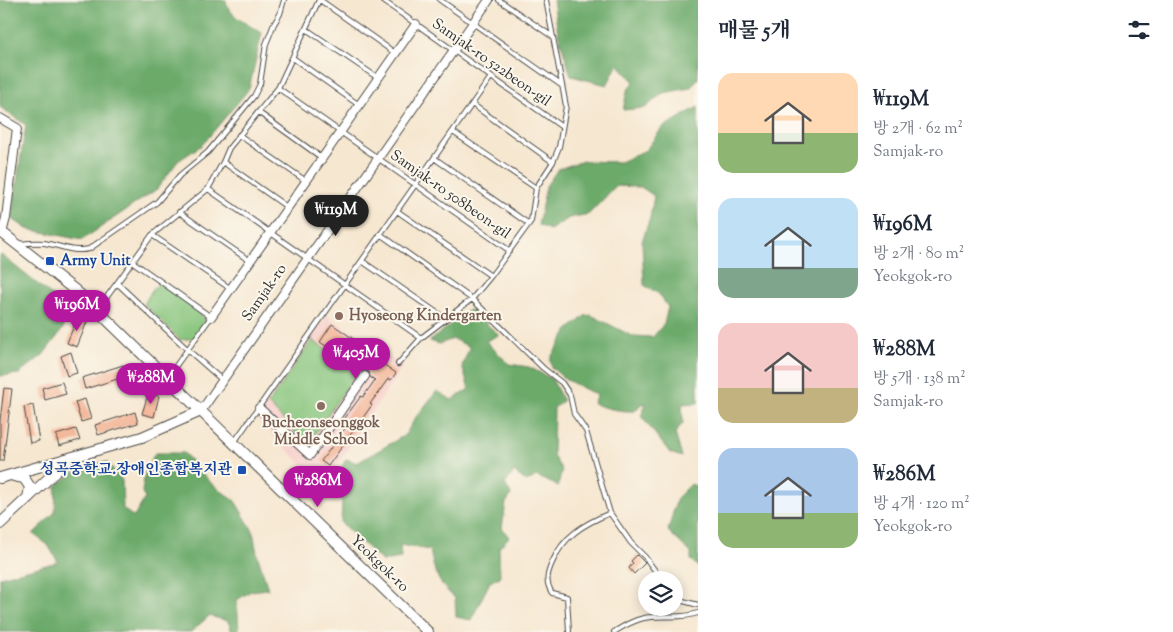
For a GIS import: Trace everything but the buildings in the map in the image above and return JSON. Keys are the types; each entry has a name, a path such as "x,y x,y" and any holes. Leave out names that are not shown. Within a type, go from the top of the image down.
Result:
{"street":[{"name":"Samjak-ro","path":"201,410 488,0"},
{"path":"211,317 416,24"},
{"name":"Yeokgok-ro","path":"0,118 17,128 6,218 1,232 76,291 97,310 428,632"},
{"path":"259,408 310,455 365,376"},
{"path":"0,478 68,460 142,437 201,410"},
{"path":"0,524 68,460"},
{"path":"13,475 24,478 30,487 28,498"}],"lane":[{"path":"17,244 37,243 77,250 89,249 157,202 180,175 208,152 254,96 260,84 266,44 280,14 284,0"},
{"path":"97,310 118,284 152,235 208,189 223,162 228,148 278,88 319,0 395,53"},
{"name":"Samjak-ro 522beon-gil","path":"382,0 562,127"},
{"path":"440,0 562,85"},
{"path":"499,0 553,37"},
{"path":"398,364 421,338 472,299 531,221 536,188 554,162 566,106 546,0"},
{"path":"306,29 378,78"},
{"path":"293,58 359,105"},
{"path":"234,443 491,77"},
{"name":"Samjak-ro 508beon-gil","path":"278,88 510,251"},
{"path":"472,104 554,162"},
{"path":"258,112 322,158"},
{"path":"453,132 536,188"},
{"path":"240,135 306,181"},
{"path":"434,158 529,224"},
{"path":"223,162 287,207"},
{"path":"208,189 344,286 421,338"},
{"path":"397,211 491,276"},
{"path":"179,212 250,261"},
{"path":"380,234 472,299 543,368 562,383 570,395 574,414 586,431 610,513 631,543 655,571"},
{"path":"152,235 230,289"},
{"path":"362,261 446,319"},
{"path":"133,262 211,317 167,378"},
{"path":"118,284 222,380"},
{"path":"569,632 567,597 552,593 547,586 548,574 556,553 570,535 588,522 610,513"},
{"path":"683,601 698,605"},
{"path":"614,632 625,624 650,617 687,617 698,613"}],"shaded area":[{"path":"326,315 403,366 323,486 257,419"}],"green space":[{"path":"0,0 226,0 230,11 262,33 249,89 202,145 178,161 157,189 82,240 27,229 11,218 26,125 0,107"},
{"path":"553,0 698,0 698,78 690,88 663,93 645,108 623,110 627,91 634,82 618,64 607,85 571,76 558,33"},
{"path":"698,107 698,403 682,404 683,423 675,433 682,457 670,453 641,416 646,404 641,404 635,411 619,410 597,405 593,403 597,395 565,379 552,368 550,359 568,330 585,316 591,315 632,336 653,337 664,324 668,307 659,294 644,285 642,241 650,218 654,196 641,187 616,186 589,214 569,218 550,230 538,225 546,186 558,169 583,161 620,162 646,150 662,128"},
{"path":"0,254 66,307 63,329 43,355 19,374 0,376"},
{"path":"160,282 199,310 206,321 194,338 180,340 144,304"},
{"path":"470,309 499,335 486,341 509,364 529,367 552,379 563,401 554,408 553,456 562,470 558,486 536,476 527,482 514,472 505,484 511,495 506,503 502,528 509,537 499,548 500,577 490,582 471,620 456,617 455,598 444,588 438,577 430,550 400,545 401,558 382,561 341,523 342,501 332,487 346,459 357,463 405,435 416,417 437,391 452,400 469,389 462,366 470,347 453,339 439,344 430,341"},
{"path":"312,340 358,371 307,445 268,404"},
{"path":"155,453 184,453 212,484 235,501 253,531 257,554 268,589 251,591 237,600 239,631 231,630 228,621 209,616 191,632 0,632 0,577 58,562 48,545 33,534 55,512 56,486 84,465 107,462 122,480 123,509 134,517 145,498 142,492 145,472"},
{"path":"691,484 698,487 698,567 691,560 691,553 668,531 677,498"}],"place":[{"name":"Army Unit","path":"50,261"},
{"name":"Hyoseong Kindergarten","path":"339,316"},
{"name":"Bucheonseonggok Middle School","path":"321,406"},
{"name":"성곡중학교.장애인종합복지관","path":"242,470"}]}
